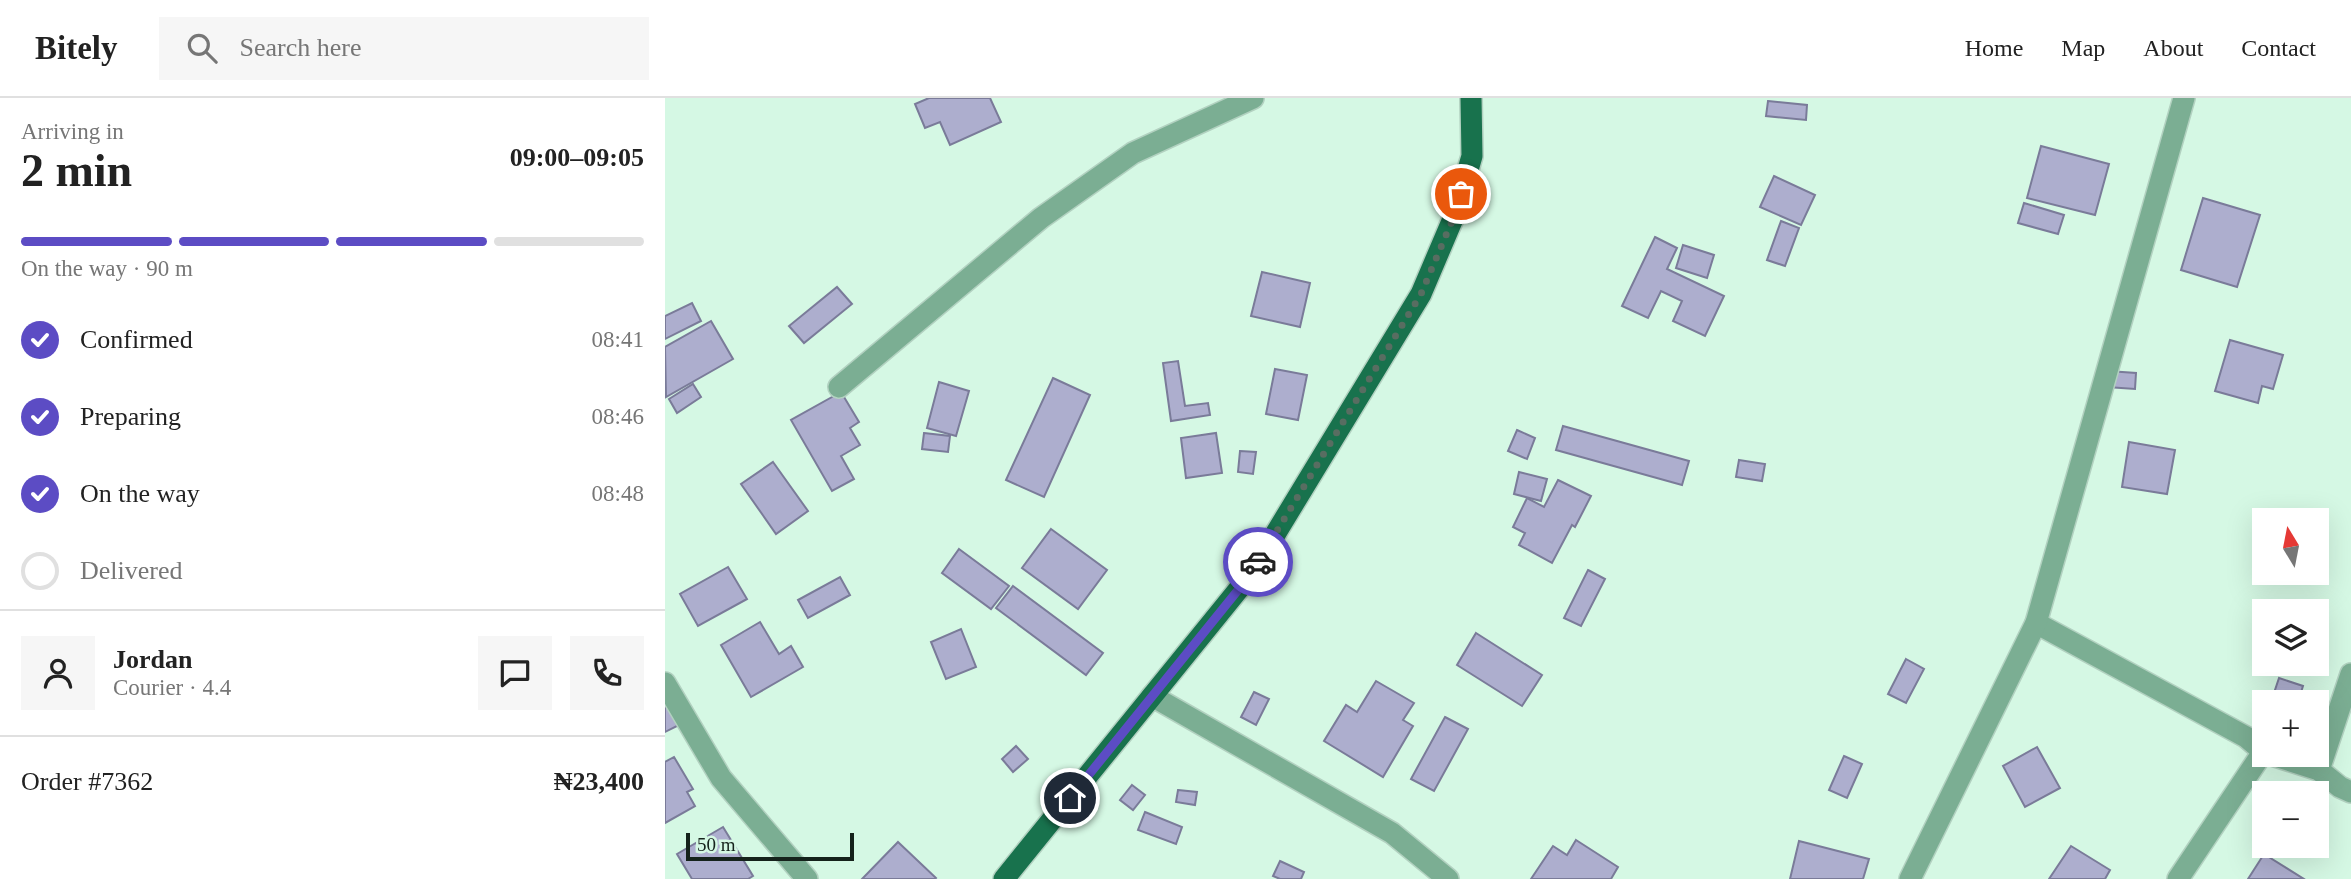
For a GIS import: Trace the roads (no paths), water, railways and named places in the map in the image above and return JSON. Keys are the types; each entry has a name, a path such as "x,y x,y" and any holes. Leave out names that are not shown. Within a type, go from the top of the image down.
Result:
{"main road":[{"path":"1004,879 1251,574 1421,294 1455,214 1472,156 1471,98"}],"street":[{"path":"839,387 1041,218 1133,153 1253,98"},
{"path":"1910,879 2036,623 2184,98"},
{"path":"2036,623 2252,742"},
{"path":"2319,770 2351,674"},
{"path":"665,683 721,778 807,879"},
{"path":"1152,696 1392,833 1448,879"},
{"path":"2178,879 2255,767"},
{"path":"2309,767 2319,770 2340,787 2351,792"}]}
